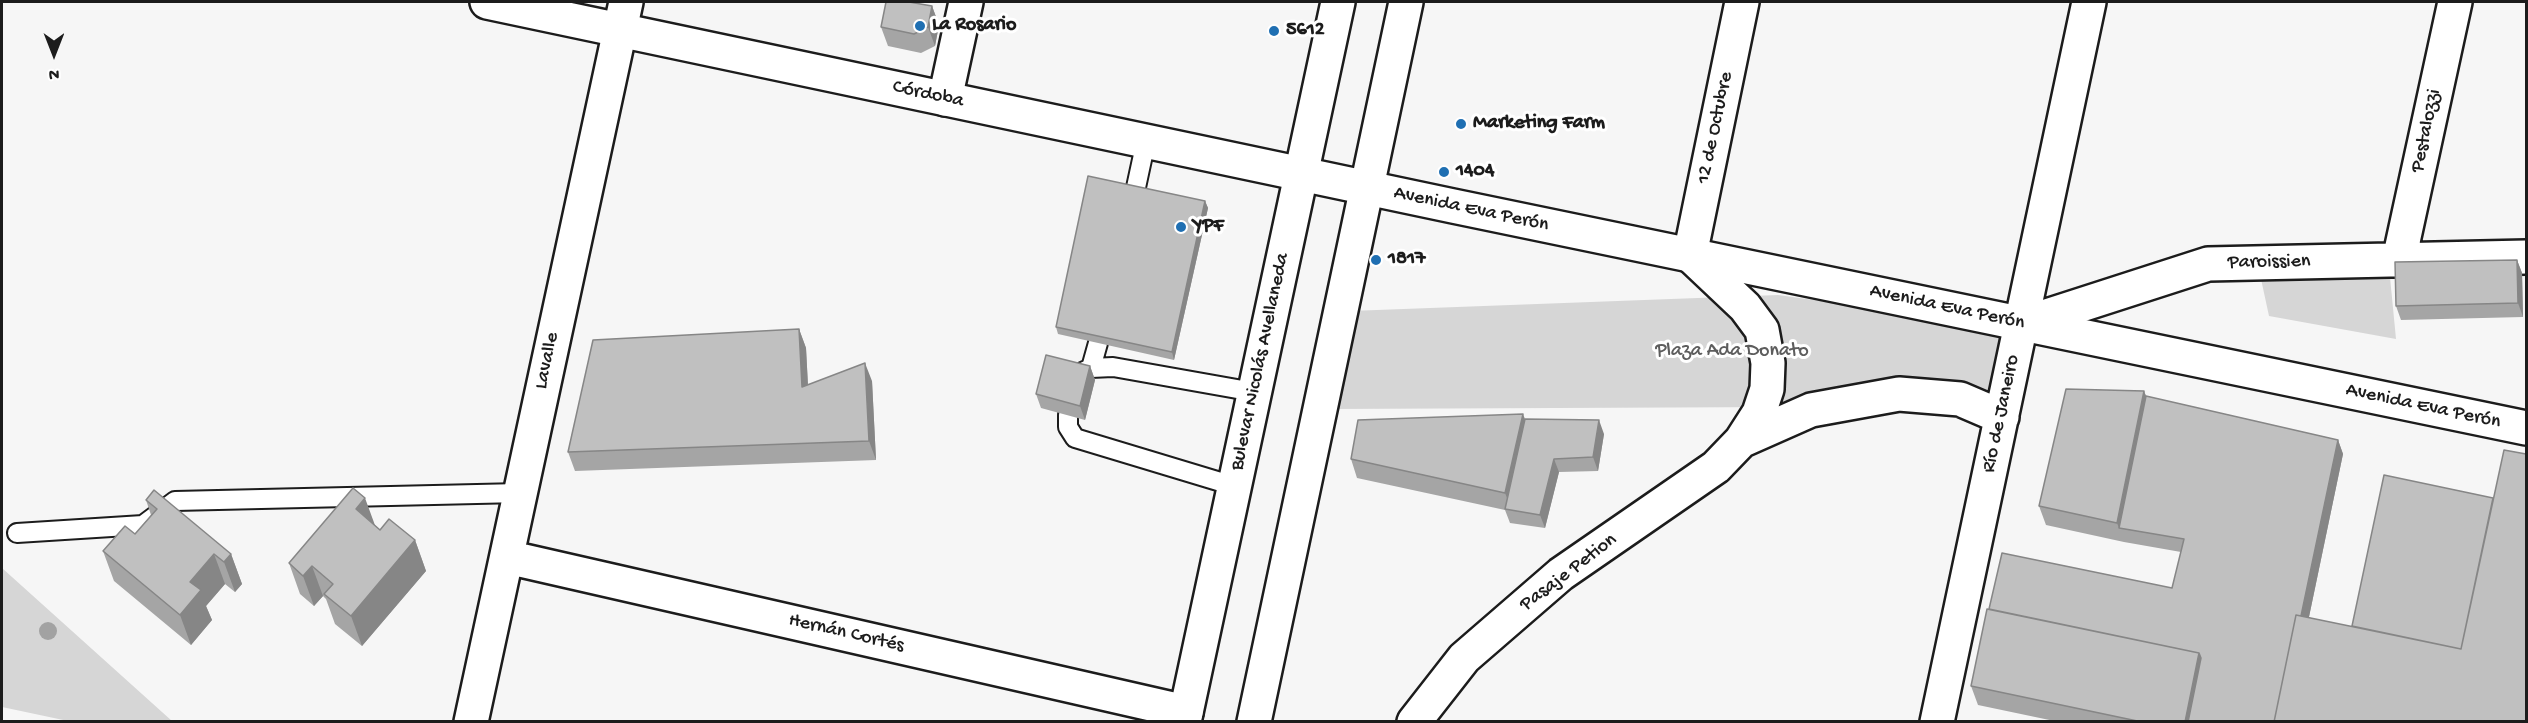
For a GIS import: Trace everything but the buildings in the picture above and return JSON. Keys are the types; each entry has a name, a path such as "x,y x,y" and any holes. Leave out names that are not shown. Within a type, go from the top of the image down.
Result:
{"street":[{"name":"Córdoba","path":"487,2 623,15 945,99 1368,187"},
{"path":"945,99 966,2"},
{"name":"Bulevar Nicolás Avellaneda","path":"1185,717 1338,2"},
{"path":"1254,722 1406,2"},
{"name":"12 de Octubre","path":"1690,255 1742,2"},
{"name":"Río de Janeiro","path":"1937,722 2090,2"},
{"name":"Pestalozzi","path":"2399,260 2455,2"},
{"name":"Lavalle","path":"471,722 623,15"},
{"name":"Avenida Eva Perón","path":"1368,187 2526,428"},
{"name":"Pasaje Petion","path":"1414,722 1464,658 1561,574 1716,467 1741,441 1759,413 1767,389 1768,363 1762,330 1745,308 1690,255"},
{"name":"Paroissien","path":"2022,324 2208,264 2526,258"},
{"name":"Pasaje Petion","path":"1741,441 1811,410 1899,394 1960,399 2002,417"},
{"name":"Hernán Cortés","path":"507,557 1185,717"}],"lane":[{"path":"1134,192 1146,141"},
{"path":"1098,343 1083,371 1113,368 1254,392"},
{"path":"1068,415 1068,428 1075,438 1234,486"},
{"path":"17,533 143,525 175,501 520,493"}],"green space":[{"path":"2390,277 2396,339 2269,316 2261,279"},
{"name":"Plaza Ada Donato","path":"1778,295 1886,310 2001,335 2006,357 1991,400 1784,407 1329,409 1350,311"},
{"path":"2,568 172,721 68,721 2,707"}],"place":[{"name":"La Rosario","path":"920,26"},
{"name":"5612","path":"1274,31"},
{"name":"Marketing Farm","path":"1461,124"},
{"name":"1404","path":"1444,172"},
{"name":"YPF","path":"1181,227"},
{"name":"1817","path":"1376,260"}]}
